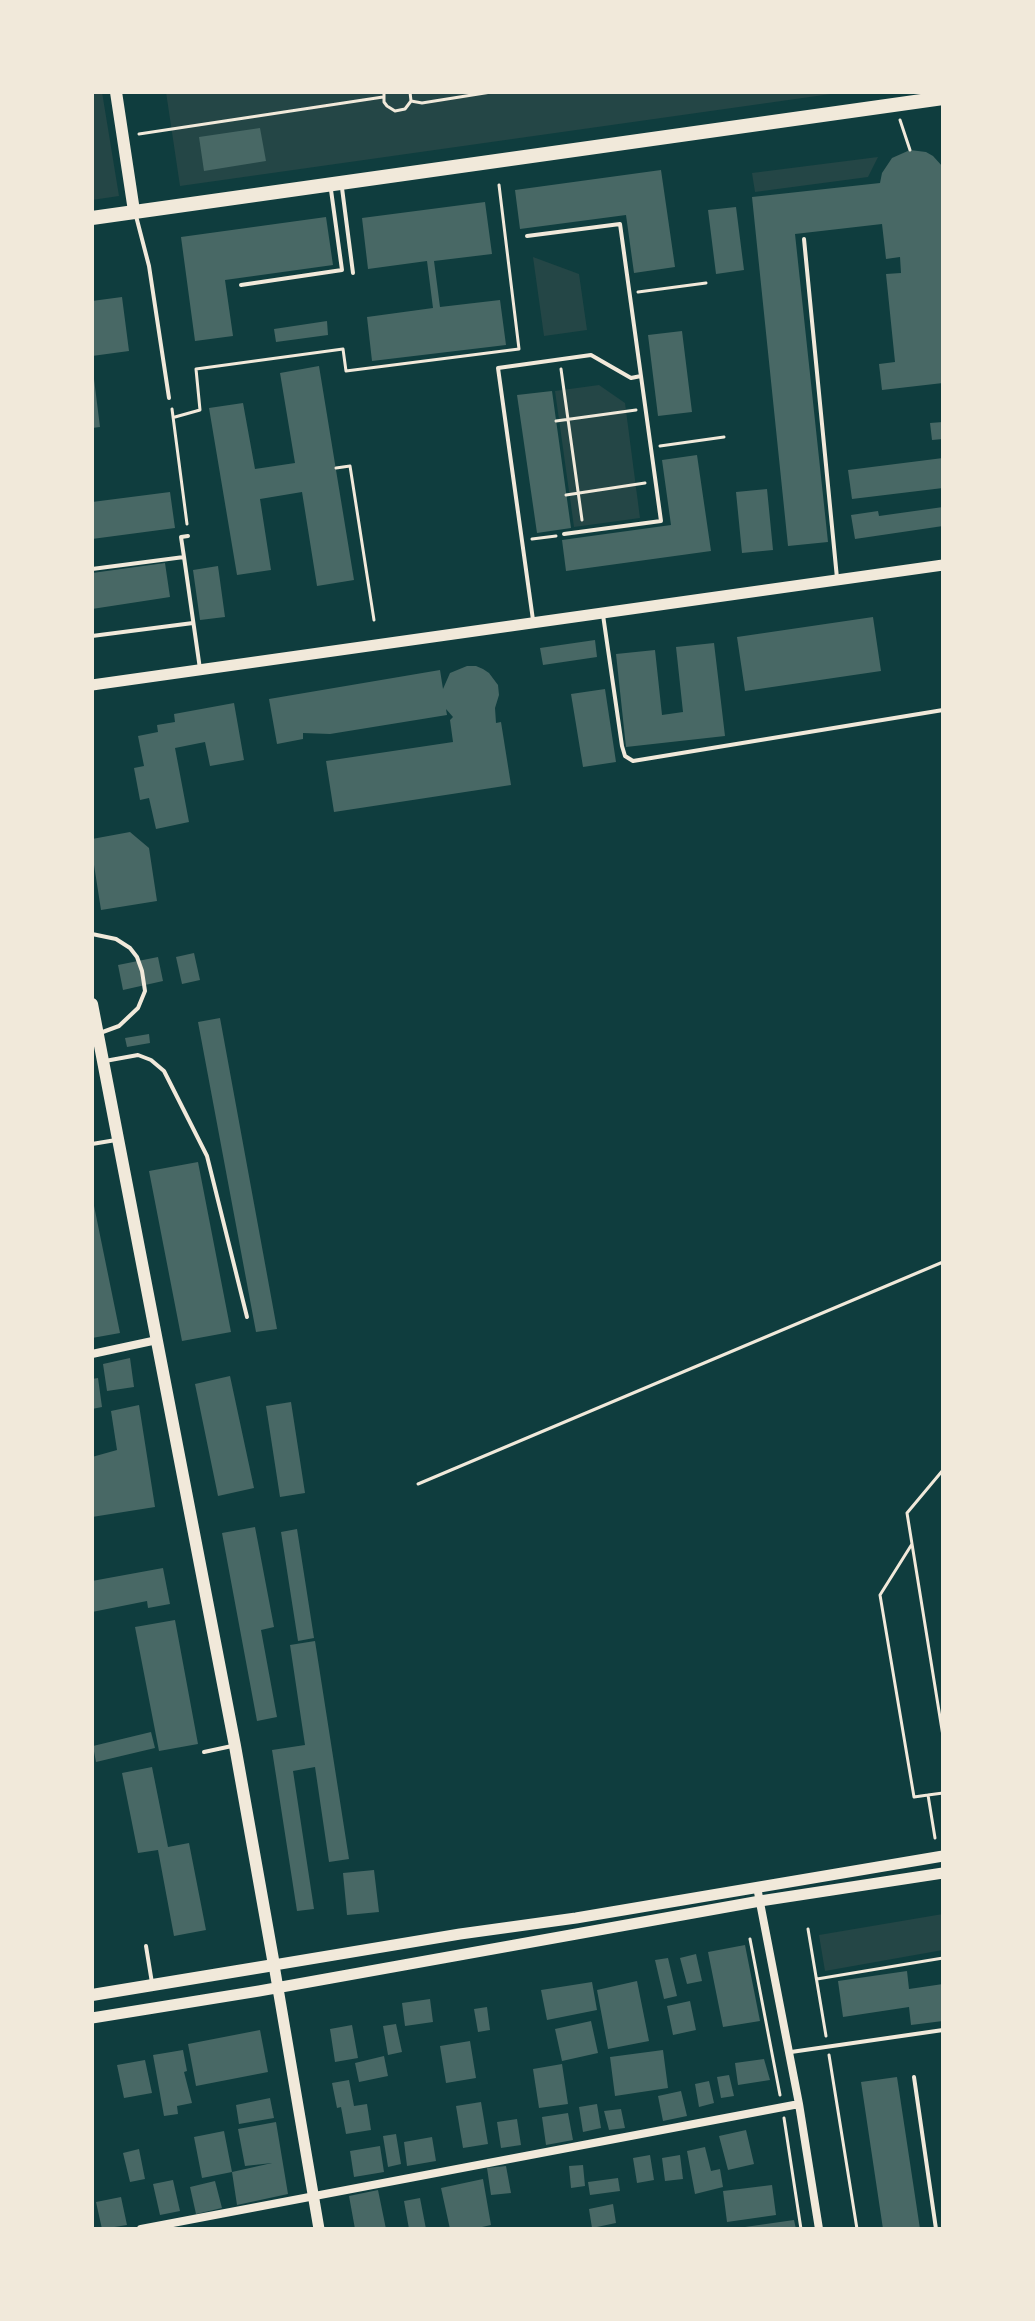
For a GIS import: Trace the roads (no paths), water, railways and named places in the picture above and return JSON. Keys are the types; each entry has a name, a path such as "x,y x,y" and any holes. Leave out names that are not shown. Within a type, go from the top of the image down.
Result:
{"main road":[{"path":"116,92 134,211"},
{"path":"92,218 943,98"},
{"path":"92,1004 235,1746 274,1965 92,1995"}],"street":[{"path":"92,685 943,565"},
{"path":"92,1354 157,1340"},
{"path":"319,2229 274,1965 460,1934 549,1923 943,1856"},
{"path":"92,2018 760,1901 943,1873"},
{"path":"757,1887 799,2104 819,2229"},
{"path":"141,2229 799,2104"}],"lane":[{"path":"336,183 353,273"},
{"path":"241,285 342,270 336,183"},
{"path":"134,211 149,266 169,398"},
{"path":"527,236 620,224 661,521 564,534"},
{"path":"804,239 837,580"},
{"path":"533,623 498,368 591,355 631,378 641,376"},
{"path":"188,536 181,537 200,669"},
{"path":"92,569 184,557"},
{"path":"603,613 622,746 625,756 633,761 943,710"},
{"path":"92,636 193,623"},
{"path":"92,934 116,939 130,948 142,971 145,991 138,1008 119,1026 98,1034"},
{"path":"103,1061 138,1055 151,1060 164,1071 207,1156 247,1317"},
{"path":"92,1144 118,1140"},
{"path":"204,1752 235,1746"},
{"path":"146,1946 153,1987"},
{"path":"788,2053 943,2030"},
{"path":"914,2077 936,2229"}]}
